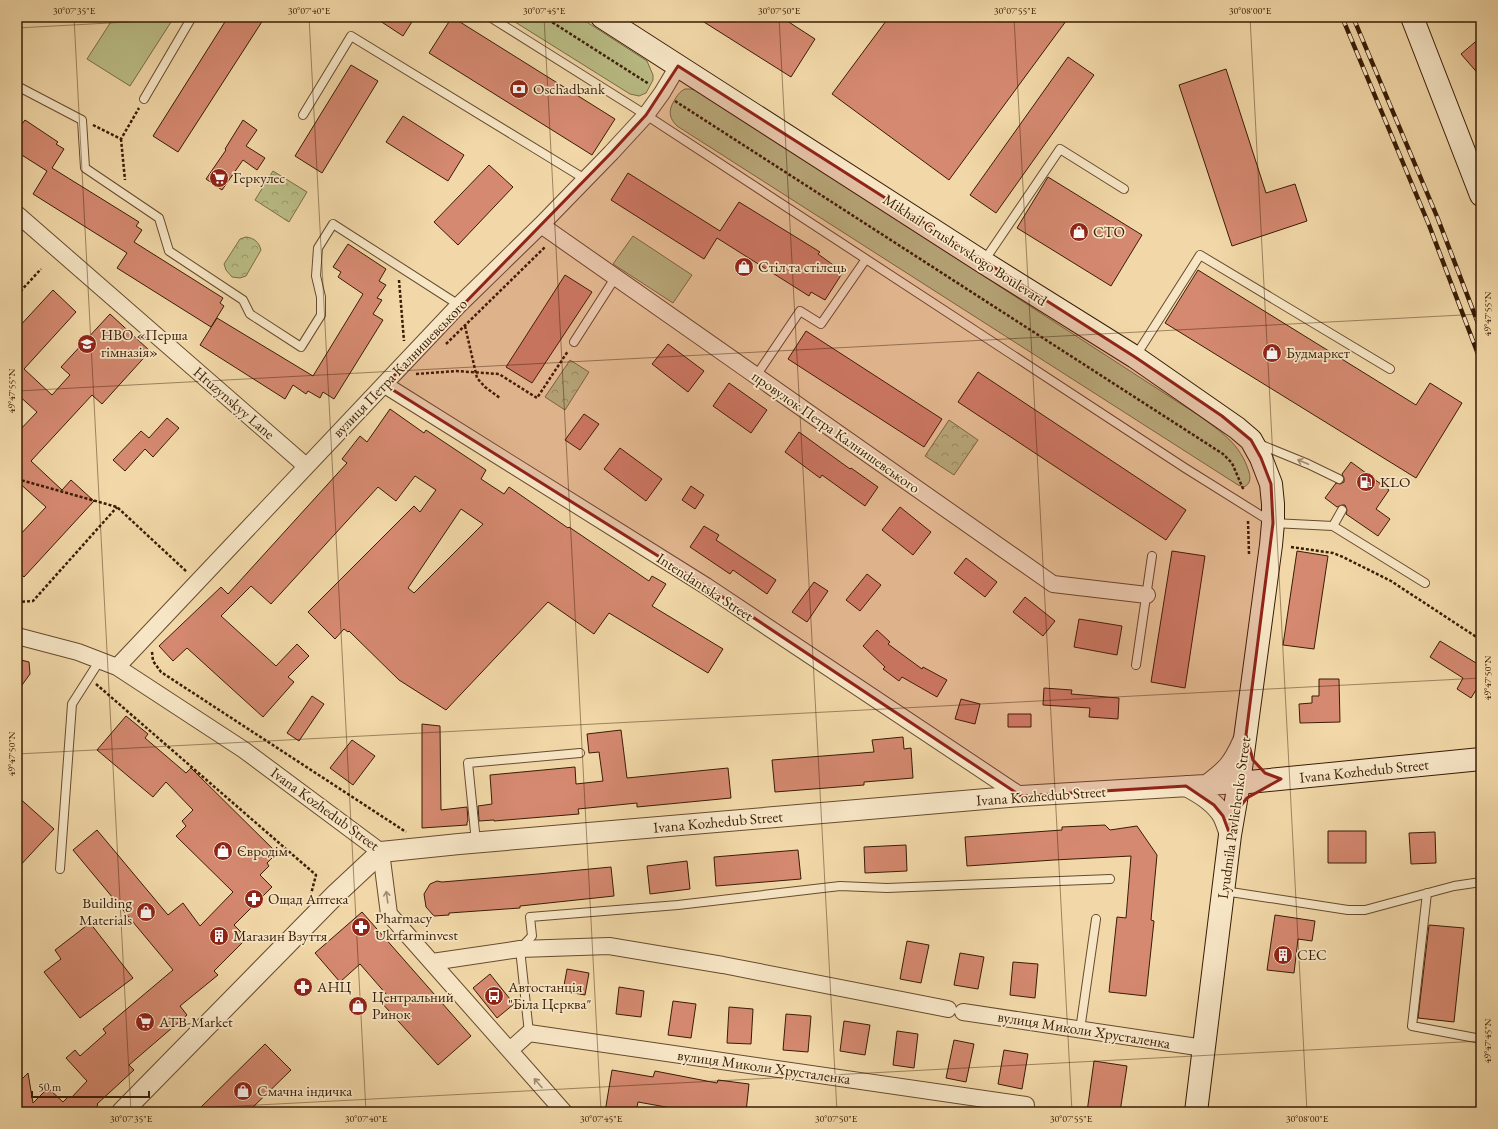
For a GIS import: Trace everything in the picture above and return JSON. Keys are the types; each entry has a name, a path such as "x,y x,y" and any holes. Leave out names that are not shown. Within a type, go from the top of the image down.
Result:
{"main road":[{"name":"Mikhail Grushevskogo Boulevard","path":"602,17 1135,358 1222,416 1250,440 1261,458 1271,484 1273,523"},
{"path":"1412,17 1481,195"},
{"name":"Lyudmila Pavlichenko Street","path":"1196,1112 1232,824 1246,735 1273,523"},
{"path":"1246,735 1253,760 1264,773 1281,779"},
{"name":"Ivana Kozhedub Street","path":"1239,783 1481,759"},
{"path":"1232,824 1247,798 1262,787 1281,779"}],"street":[{"name":"вулиця Петра Калнишевського","path":"117,667 306,466 391,388 459,305 541,225 646,115 662,93 678,66"},
{"name":"Hruzynskyy Lane","path":"17,214 306,466"},
{"name":"провулок Петра Калнишевського","path":"541,225 1053,584 1147,595"},
{"name":"Intendantska Street","path":"391,388 706,586 1021,796"},
{"name":"Ivana Kozhedub Street","path":"17,636 78,652 117,667 244,750 381,852 476,842 1021,796 1239,783"},
{"path":"1207,785 1224,773 1235,760 1246,735"},
{"path":"1186,786 1200,793 1232,824"},
{"path":"381,852 389,914 564,1112"},
{"path":"122,1112 336,894 381,852"},
{"name":"вулиця Миколи Хрусталенка","path":"432,962 520,949 609,946 723,964 956,1011 1204,1048"},
{"path":"510,1050 528,1032"},
{"name":"вулиця Миколи Хрусталенка","path":"528,1032 1026,1105"}],"lane":[{"path":"144,99 192,17"},
{"path":"490,17 646,115 1178,463 1273,523 1333,526 1425,583"},
{"path":"303,115 351,36 585,179"},
{"path":"17,86 82,120 85,168 159,218 169,251 243,300 250,314 301,347 321,315 321,297 316,276 318,248 333,224 459,305"},
{"path":"983,262 1060,149 1124,189"},
{"path":"1135,358 1200,255 1390,369"},
{"path":"756,376 800,312 821,324 866,259"},
{"path":"574,342 615,278"},
{"path":"1250,440 1308,464 1339,479"},
{"path":"1333,526 1342,510"},
{"path":"1136,665 1152,556"},
{"path":"60,869 72,704 100,660"},
{"path":"476,842 468,763 580,753"},
{"path":"528,1032 520,949 532,936 530,917 678,905 840,886 886,888 1110,879"},
{"path":"1224,891 1348,910 1365,910 1454,886 1481,882"},
{"path":"1427,893 1412,1026 1481,1039"},
{"path":"1080,1030 1096,919"}],"path":[{"path":"544,17 1223,454 1232,463 1244,487 1250,545 1249,558"},
{"path":"127,196 120,139 144,99"},
{"path":"82,120 120,139"},
{"path":"443,347 555,236"},
{"path":"398,266 405,348"},
{"path":"17,295 41,269"},
{"path":"465,325 477,378 485,387 500,398"},
{"path":"415,374 475,371 499,374 537,398 574,342"},
{"path":"391,388 421,369"},
{"path":"17,479 117,507 197,582"},
{"path":"17,602 33,601 117,507"},
{"path":"1291,547 1333,553 1343,557 1391,581 1481,640"},
{"path":"152,649 153,661 161,672 411,835"},
{"path":"95,683 316,875 309,900"}],"highlighted area":[{"path":"678,66 1135,357 1222,416 1251,440 1261,458 1271,484 1273,523 1246,735 1253,760 1265,773 1281,779 1247,798 1234,814 1230,835 1223,816 1214,805 1186,786 1021,796 706,586 385,385 611,153 646,115"}],"green space":[{"path":"114,17 163,17 171,22 130,86 87,59"},
{"path":"507,17 579,17 647,61 653,75 653,80 646,93 639,96 630,94"},
{"path":"685,89 698,91 1198,415 1222,433 1235,446 1245,462 1249,472 1249,483 1244,487 1238,485 677,126 672,120 670,111 677,96"},
{"path":"273,171 307,192 289,222 255,200"},
{"path":"633,236 692,275 673,303 613,264"},
{"path":"246,237 256,241 261,250 246,276 240,278 232,277 226,270 224,264 240,239"},
{"path":"570,360 589,372 565,410 545,397"},
{"path":"949,420 978,440 954,475 925,456"}],"building":[{"path":"228,17 265,17 178,152 153,136"},
{"path":"374,17 415,17 403,36"},
{"path":"452,17 615,119 592,155 429,53"},
{"path":"696,17 781,17 815,39 791,77"},
{"path":"889,17 1069,17 949,180 832,94"},
{"path":"1481,37 1481,77 1461,54"},
{"path":"1068,57 1094,75 996,213 970,195"},
{"path":"351,65 378,81 322,173 295,156"},
{"path":"1226,69 1266,193 1295,184 1307,221 1232,246 1179,85"},
{"path":"403,116 464,155 448,181 386,142"},
{"path":"25,120 58,142 56,144 64,149 52,168 139,222 136,226 142,230 134,242 223,298 220,303 224,306 211,327 117,268 127,253 33,194 47,171 17,152 17,121 22,124"},
{"path":"243,120 257,130 246,146 265,158 257,170 243,160 222,190 206,179 226,150 225,149"},
{"path":"489,165 513,187 458,245 434,222"},
{"path":"628,173 720,231 739,202 820,252 818,254 843,272 825,300 811,292 809,296 717,238 704,259 611,200"},
{"name":"СТО","path":"1048,177 1142,235 1111,286 1017,228"},
{"path":"348,244 386,269 379,281 386,285 377,298 382,300 373,314 383,320 334,399 323,392 320,398 308,391 306,394 293,385 285,399 200,345 217,318 313,376 363,294 338,277 341,272 333,267"},
{"name":"Будмаркет","path":"1198,270 1416,405 1430,383 1462,403 1416,478 1165,323"},
{"path":"565,275 592,292 532,383 506,367"},
{"path":"53,290 76,312 24,369 52,395 70,375 61,367 110,314 150,351 102,404 92,395 31,461 62,490 71,480 94,501 24,577 17,571 17,538 46,507 17,481 17,433 37,412 17,394 17,329"},
{"path":"806,331 942,419 924,447 788,359"},
{"path":"668,344 704,371 688,392 652,364"},
{"path":"978,372 1186,510 1166,540 958,402"},
{"path":"729,383 767,410 751,433 713,406"},
{"path":"390,409 424,433 426,430 486,470 481,479 504,494 509,487 649,581 652,576 666,584 652,606 723,649 708,673 609,613 594,634 548,602 446,710 399,680 349,631 348,632 344,629 335,639 308,612 414,506 420,512 436,490 415,476 396,501 378,487 271,604 251,586 221,616 276,666 297,644 309,656 288,677 294,682 263,717 187,648 173,661 159,646 221,587 228,594 347,463 342,459 360,436 367,442","holes":["461,509 483,524 414,593 408,588"]},
{"path":"584,414 599,424 580,450 565,440"},
{"path":"167,418 179,428 153,457 145,449 125,471 113,460 141,431 149,438"},
{"path":"799,432 850,469 851,468 878,487 865,506 822,475 820,478 785,452"},
{"path":"620,448 662,479 646,501 604,469"},
{"path":"1351,462 1389,490 1376,509 1390,519 1378,536 1346,514 1347,510 1345,505 1337,507 1325,498 1336,483 1340,484 1344,482 1342,474"},
{"path":"691,486 704,495 695,509 682,500"},
{"path":"900,507 931,532 913,555 882,530"},
{"path":"704,526 719,535 716,540 776,580 767,594 733,570 730,574 690,547"},
{"path":"1172,551 1205,556 1185,688 1151,682"},
{"path":"1297,551 1328,556 1314,649 1283,645"},
{"path":"966,558 997,582 985,597 954,573"},
{"path":"867,574 881,585 860,611 846,600"},
{"path":"814,582 828,591 807,622 792,612"},
{"path":"1025,597 1055,621 1043,636 1013,612"},
{"path":"1079,619 1122,626 1117,655 1074,647"},
{"path":"877,630 890,642 888,644 922,669 923,667 947,680 937,697 902,677 899,681 883,669 885,667 863,646"},
{"path":"1440,641 1481,666 1481,682 1471,698 1457,689 1463,678 1430,657"},
{"path":"17,659 29,662 30,674 17,692"},
{"path":"1319,679 1339,679 1340,722 1300,723 1299,704 1312,703 1312,696 1319,696"},
{"path":"1044,688 1072,690 1071,694 1119,698 1118,719 1089,717 1090,708 1043,705"},
{"path":"312,696 324,704 299,741 287,733"},
{"path":"961,699 980,704 975,724 955,719"},
{"path":"1008,714 1031,714 1031,727 1008,727"},
{"path":"126,716 148,734 145,738 186,773 191,768 277,853 267,863 269,866 260,875 272,887 234,925 247,938 214,971 218,975 180,1006 187,1015 129,1065 134,1070 97,1104 98,1105 91,1112 17,1112 17,1084 28,1073 33,1103 48,1088 63,1102 69,1096 71,1098 87,1081 66,1058 75,1050 80,1056 106,1033 103,1029 173,970 73,850 97,830 168,915 183,903 200,926 233,892 176,836 186,826 182,821 193,810 166,782 153,797 97,750"},
{"path":"422,724 440,726 441,810 467,807 467,825 422,828"},
{"path":"621,730 627,778 728,768 731,798 637,807 637,803 578,809 579,814 479,821 478,806 492,804 490,775 575,767 576,784 603,781 599,752 589,753 587,734"},
{"path":"903,737 904,749 911,748 913,778 864,782 864,785 775,792 772,760 874,752 872,740"},
{"path":"352,740 375,756 353,785 330,768"},
{"path":"17,796 54,829 17,869"},
{"path":"1105,825 1110,830 1137,826 1157,855 1151,920 1154,921 1146,996 1109,992 1117,917 1126,918 1131,856 967,866 965,837 1062,830 1062,827"},
{"path":"1328,831 1366,831 1366,863 1328,863"},
{"path":"1435,832 1436,863 1411,864 1409,833"},
{"path":"906,845 907,871 865,873 864,847"},
{"path":"798,850 801,879 716,886 714,857"},
{"path":"687,861 690,889 650,894 647,866"},
{"path":"611,867 614,896 520,906 520,908 449,913 449,915 434,916 426,907 424,894 430,884 437,881 442,882"},
{"path":"362,912 471,1036 438,1065 380,1001 387,995 360,964 340,982 315,953"},
{"name":"СЕС","path":"1275,915 1315,921 1312,941 1298,939 1294,973 1267,970"},
{"path":"90,923 133,978 80,1018 44,972 61,959 55,950"},
{"path":"1429,925 1464,928 1454,1022 1418,1018"},
{"path":"907,941 929,945 921,983 900,979"},
{"path":"960,953 984,957 978,989 954,985"},
{"path":"1013,962 1038,964 1035,998 1010,995"},
{"path":"567,969 589,973 585,995 563,991"},
{"name":"Автостанція \"Біла Церква\"","path":"490,974 514,1004 497,1018 473,988"},
{"path":"619,987 644,991 641,1017 616,1014"},
{"path":"673,1001 696,1004 691,1038 668,1035"},
{"path":"729,1007 753,1009 751,1044 727,1043"},
{"path":"786,1014 811,1016 808,1052 783,1050"},
{"path":"844,1021 870,1025 865,1055 840,1051"},
{"path":"897,1031 918,1034 914,1068 893,1065"},
{"path":"954,1040 974,1044 966,1082 946,1078"},
{"name":"Смачна індичка","path":"265,1044 291,1070 248,1112 196,1112"},
{"path":"1004,1050 1028,1054 1022,1089 998,1084"},
{"path":"1094,1061 1127,1066 1120,1112 1087,1112"},
{"path":"612,1070 653,1077 655,1071 717,1083 718,1080 749,1084 746,1112 676,1112 677,1109 638,1102 636,1112 605,1112"}],"railway":[{"path":"1342,17 1429,225 1481,362"},
{"path":"1353,17 1438,219 1481,331"}],"place":[{"name":"Oschadbank","path":"519,89"},
{"name":"Геркулес","path":"219,178"},
{"name":"СТО","path":"1079,232"},
{"name":"Стіл та стілець","path":"744,267"},
{"name":"НВО «Перша гімназія»","path":"87,344"},
{"name":"Будмаркет","path":"1272,353"},
{"name":"KLO","path":"1366,482"},
{"name":"Євродім","path":"223,851"},
{"name":"Ощад Аптека","path":"254,899"},
{"name":"Building Materials","path":"146,912"},
{"name":"Pharmacy Ukrfarminvest","path":"361,927"},
{"name":"Магазин Взуття","path":"219,936"},
{"name":"СЕС","path":"1283,955"},
{"name":"АНЦ","path":"303,987"},
{"name":"Автостанція \"Біла Церква\"","path":"494,996"},
{"name":"Центральний Ринок","path":"358,1006"},
{"name":"ATB-Market","path":"145,1022"},
{"name":"Смачна індичка","path":"243,1091"}]}
